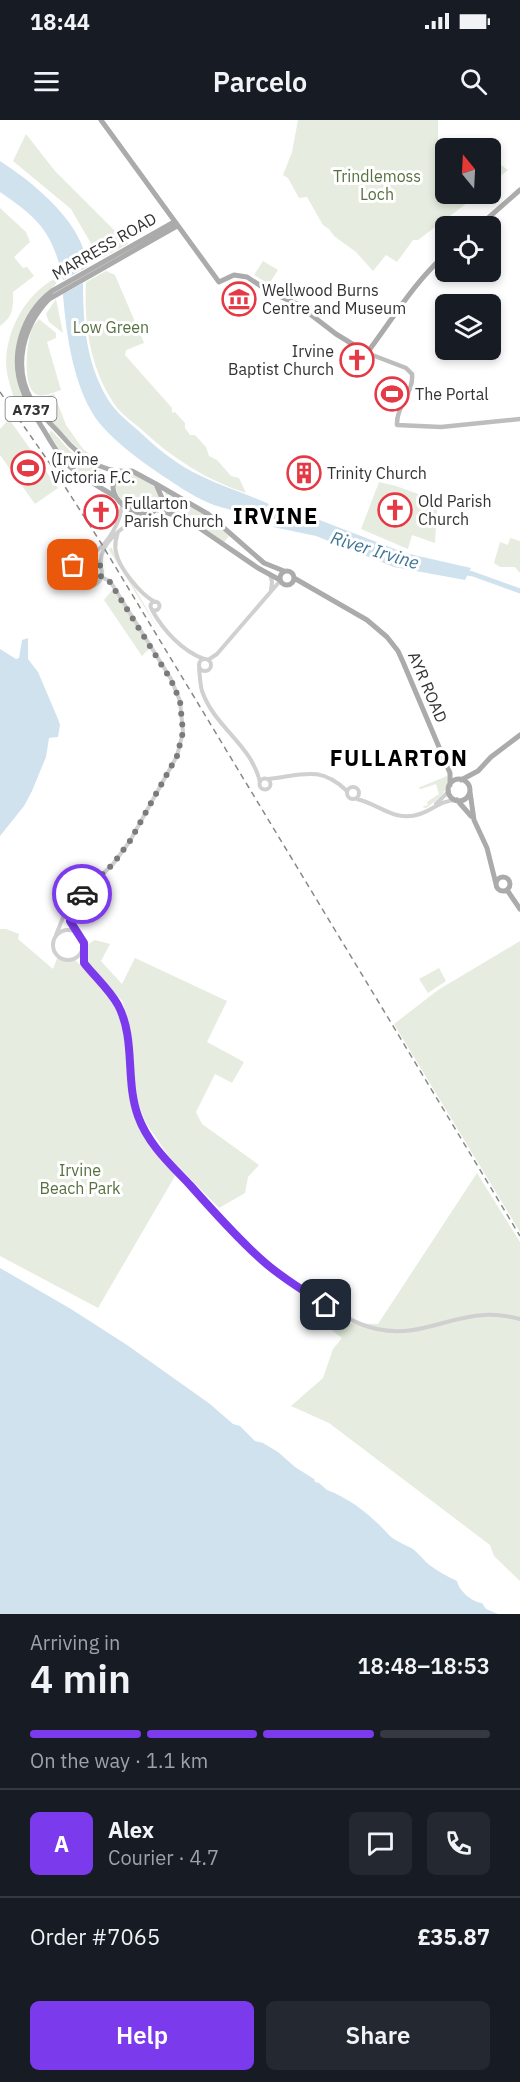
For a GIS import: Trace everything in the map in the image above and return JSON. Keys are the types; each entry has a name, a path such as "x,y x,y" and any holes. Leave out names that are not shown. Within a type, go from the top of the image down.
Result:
{"main road":[{"path":"101,120 219,282 234,275 247,276 270,292 297,304 336,334 367,353 406,368 412,374 412,382 398,412 397,425 441,427 520,419"},
{"path":"490,216 520,190"},
{"path":"164,228 165,210"},
{"name":"MARRESS ROAD","path":"116,497 68,465 38,421 22,390 18,372 21,335 28,318 49,297 164,228 176,224"},
{"name":"MARRESS ROAD","path":"94,270 176,224"},
{"path":"367,353 435,263"},
{"name":"MARRESS ROAD","path":"49,297 34,318 23,345 22,373 26,389 33,403 70,446 90,461 108,470 128,471"},
{"path":"116,497 113,491 115,480 128,471"},
{"name":"A737","path":"128,471 132,471 208,513 264,563 291,572 293,580 286,585 195,525 155,509"},
{"path":"144,513 155,509 161,502 162,498 156,484"},
{"name":"A737","path":"116,497 133,512 144,513"},
{"path":"280,580 280,575 284,571"},
{"name":"AYR ROAD","path":"293,580 367,620 377,627 394,646 404,662 450,773"},
{"path":"456,800 465,799 478,771 491,757 520,735"},
{"path":"478,771 460,779 449,788 451,796 474,820 487,848 496,884 501,890 508,887"},
{"path":"450,773 467,783 474,820"},
{"name":"A737","path":"449,788 450,773"},
{"path":"492,865 502,877 508,879 508,887 520,909"},
{"path":"496,884 502,877"}],"street":[{"path":"122,504 122,518 103,545 86,557 80,558 72,566 71,574 74,582 81,587 88,588 97,583 101,577 101,555 118,532 144,513"},
{"path":"118,532 115,548 120,562 140,591 159,604 158,621"},
{"path":"86,557 97,561 101,567"},
{"path":"269,574 272,582 271,591"},
{"path":"84,963 64,959 56,953 53,944 66,910 113,864 126,846 179,750 183,723 180,701 171,680 110,582 101,577"},
{"path":"199,666 206,659 217,654 280,580"},
{"path":"154,602 150,605 164,630 195,656 206,659 211,666 205,671 201,680"},
{"path":"152,610 158,610"},
{"path":"195,656 205,698 218,720 267,779 270,784 269,788"},
{"path":"199,666 205,671"},
{"path":"257,769 262,789 269,788 279,778"},
{"path":"260,782 298,773 309,773 320,775 347,789 357,788 367,801"},
{"path":"432,809 449,788"},
{"path":"347,789 348,798 367,801 397,816 413,816 445,801 456,800"},
{"path":"357,799 360,794"},
{"path":"68,960 78,957 84,943 70,917 76,901"},
{"path":"56,935 68,929 76,931"},
{"path":"82,951 84,963 108,989 120,1010 127,1036 130,1088 134,1104 148,1136 170,1164 240,1239 276,1272 347,1318 377,1329 411,1331 483,1315 520,1319"}],"green space":[{"name":"Trindlemoss Loch","path":"298,120 438,120 438,138 435,138 435,204 466,204 450,216 435,216 435,227 418,240 413,240 397,262 386,255 373,271 356,252 323,225 307,197 299,198 288,178 283,175 292,152"},
{"path":"26,134 55,171 128,244 100,259 71,209 13,161"},
{"path":"501,165 508,170 501,175"},
{"path":"0,208 26,232 30,242 14,257 34,276 13,292 13,307 10,315 0,326"},
{"path":"263,261 278,270 269,284 254,275"},
{"name":"Low Green","path":"106,271 115,275 144,343 126,350 125,355 172,408 172,413 175,412 185,423 185,428 190,435 195,435 206,447 209,456 217,460 231,476 239,478 246,493 217,482 177,459 120,411 113,402 97,370 89,341 86,312 86,282"},
{"path":"56,278 56,284 33,310 20,336 16,365 24,399 15,403 6,367 10,337 27,303 45,285"},
{"path":"56,299 63,333 49,322 46,314"},
{"path":"39,319 56,333 56,338 47,342 61,390 43,395 38,395 33,391 27,376 31,331"},
{"path":"54,394 66,425 83,449 100,462 96,462 71,441 36,399"},
{"path":"9,419 58,488 35,504 0,455 0,429"},
{"path":"51,430 75,456 108,475 105,481 88,476 72,464 49,434"},
{"path":"130,473 143,478 158,490 161,494 158,504 140,511 123,501 116,491 117,482 118,479"},
{"path":"379,482 424,496 424,499 437,509 435,543 412,535 408,549 361,529"},
{"path":"165,490 206,515 229,536 223,544 193,521 161,509 166,500"},
{"path":"510,538 520,541 520,573 515,567 500,567 494,563 500,542 508,545"},
{"path":"111,547 160,632 109,550"},
{"path":"86,560 95,564 99,573 95,582 86,586 77,582 73,573 77,564"},
{"path":"113,589 150,648 142,656 104,600"},
{"path":"447,776 447,786 442,795 426,808 422,807 428,805 427,802 439,794 436,784 418,788"},
{"name":"Irvine Beach Park","path":"0,929 19,934 18,939 53,969 58,956 64,959 74,959 118,1005 129,1053 132,1100 144,1128 175,1176 98,1308 0,1256"},
{"path":"95,940 110,944 101,961 122,984 135,958 227,1001 207,1042 244,1062 232,1083 215,1074 196,1112 202,1124 259,1165 248,1177 245,1193 219,1208 170,1158 146,1123 134,1095 132,1046 123,1002 85,959 88,944"},
{"path":"520,941 520,1232 394,1024 438,990"},
{"path":"439,968 446,981 428,993 419,979"},
{"path":"477,1173 520,1242 520,1581 494,1556 490,1545 329,1423 291,1406 323,1378 333,1349 342,1338 301,1306 300,1299 341,1323 378,1324"}],"water":[{"path":"0,161 42,193 68,220 84,251 87,267 63,280 54,250 42,228 25,210 0,192"},
{"path":"83,283 85,327 90,356 94,370 110,403 155,446 185,467 209,480 269,504 256,520 189,493 135,456 101,425 84,397 73,363 66,327 63,294"},
{"path":"287,511 317,519 405,553 471,568 465,580 394,567 316,536 273,527"},
{"path":"28,638 28,659 38,672 60,725 58,737 49,738 46,757 24,806 0,836 0,649 16,659 19,658 22,640"},
{"path":"0,1268 127,1345 210,1404 233,1424 240,1426 255,1441 278,1452 315,1482 361,1509 391,1537 413,1549 437,1570 457,1581 460,1589 470,1598 498,1614 0,1614"}],"waterway":[{"name":"River Irvine","path":"255,511 287,520"},
{"name":"River Irvine","path":"462,572 520,591"}],"railway":[{"path":"0,392 53,468 101,543 520,1236"}],"way so far":[{"path":"73,565 80,558 86,557 92,558 100,565 101,577 110,582 176,689 183,723 182,739 177,756 130,841 113,864 82,894"}],"place":[{"name":"Wellwood Burns Centre and Museum","path":"239,299"},
{"name":"Irvine Baptist Church","path":"357,360"},
{"name":"The Portal","path":"392,394"},
{"name":"(Irvine Victoria F.C.","path":"28,468"},
{"name":"Trinity Church","path":"304,473"},
{"name":"Old Parish Church","path":"395,510"},
{"name":"Fullarton Parish Church","path":"101,512"}],"district":[{"name":"IRVINE","path":"276,515"},
{"name":"FULLARTON","path":"399,757"}],"route":[{"path":"82,894 76,901 70,921 84,943 82,954 84,963 108,989 120,1010 127,1036 130,1088 134,1104 148,1136 170,1164 263,1261 326,1305"}]}
